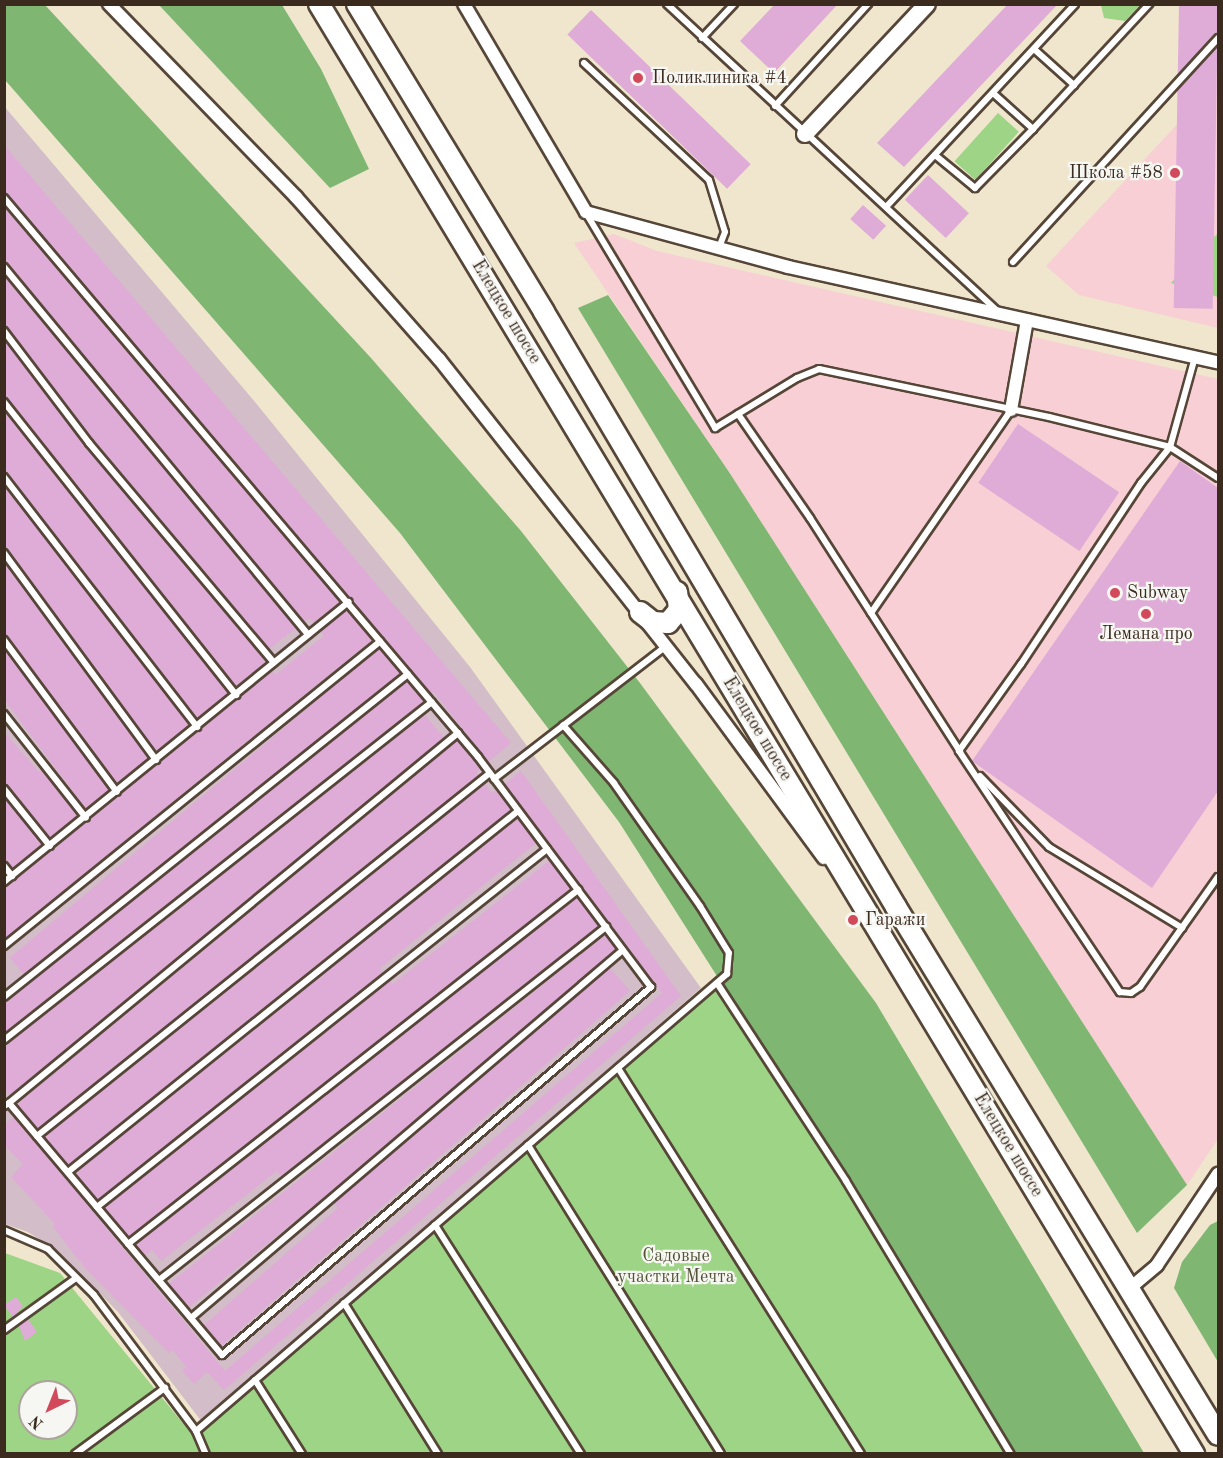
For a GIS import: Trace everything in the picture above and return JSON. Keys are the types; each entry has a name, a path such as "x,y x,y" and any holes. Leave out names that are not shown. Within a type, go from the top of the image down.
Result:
{"main road":[{"name":"Елецкое шоссе","path":"319,4 677,592 873,923 1194,1454"},
{"name":"Елецкое шоссе","path":"357,4 896,907 1218,1435"},
{"path":"640,612 653,622 668,623 679,610 677,592"}],"street":[{"path":"109,4 296,197 439,359 640,612 873,923"},
{"path":"464,4 586,212 719,248 1001,315 1218,362"},
{"path":"805,134 927,4"},
{"path":"1011,410 1027,320"},
{"path":"1130,1288 1157,1265 1218,1174"}],"lane":[{"path":"667,4 1001,315"},
{"path":"702,38 734,4"},
{"path":"775,106 868,4"},
{"path":"886,207 1075,4"},
{"path":"935,155 975,188 1149,4"},
{"path":"1013,262 1218,38"},
{"path":"1034,49 1074,85"},
{"path":"584,63 709,180 725,232 719,248"},
{"path":"993,93 1033,129"},
{"path":"4,198 458,733 651,987 222,1355 68,1172 7,1104 458,733"},
{"path":"586,212 709,423 720,427 797,378 819,369 1170,447 1218,478"},
{"path":"4,267 308,635"},
{"path":"4,331 90,443 274,663"},
{"path":"959,751 1022,664 1141,483 1170,447 1195,357"},
{"path":"4,402 236,694"},
{"path":"871,613 1011,410"},
{"path":"738,414 1120,992 1131,993 1140,987 1218,877"},
{"path":"4,477 196,727"},
{"path":"4,553 156,760"},
{"path":"4,882 86,818 348,602"},
{"path":"4,640 117,792"},
{"path":"4,946 380,641"},
{"path":"37,1136 492,776 666,646"},
{"path":"4,997 408,674"},
{"path":"4,1040 432,702"},
{"path":"4,714 86,818"},
{"path":"196,1431 727,974 729,953 614,783 563,725"},
{"path":"959,751 997,796 1049,847 1182,928"},
{"path":"4,789 50,846"},
{"path":"68,1172 518,811"},
{"path":"97,1207 547,849"},
{"path":"4,866 12,876"},
{"path":"128,1244 578,890"},
{"path":"159,1280 606,927"},
{"path":"191,1318 623,950"},
{"path":"717,983 846,1181 1011,1454"},
{"path":"618,1068 861,1454"},
{"path":"528,1145 721,1454"},
{"path":"435,1225 581,1454"},
{"path":"4,1230 48,1249 94,1295 196,1431 206,1454"},
{"path":"4,1330 76,1278"},
{"path":"344,1304 438,1454"},
{"path":"255,1380 302,1454"},
{"path":"75,1454 165,1388"}],"shaded area":[{"name":"Школа #58","path":"1218,80 1218,328 1079,295 1046,266"},
{"path":"4,106 255,402 470,667 701,988 202,1422 118,1312 59,1252 28,1232 5,1224"},
{"path":"614,234 657,251 1218,379 1218,1139 1187,1185 729,472 574,243"}],"green space":[{"path":"1101,4 1140,5 1125,21 1104,18"},
{"path":"4,5 45,5 371,358 521,531 640,683 876,1003 1144,1453 1007,1453 722,984 619,822 400,533 5,80"},
{"path":"159,5 282,5 321,69 369,169 330,188"},
{"path":"998,113 1019,132 975,180 955,161"},
{"path":"1218,233 1218,297 1171,283"},
{"path":"608,295 729,472 1187,1185 1137,1233 578,308"},
{"name":"Садовые участки Мечта","path":"722,984 1007,1453 5,1454 5,1253 60,1273 195,1438"},
{"path":"1218,1221 1218,1362 1174,1288 1182,1262 1210,1225"}],"building":[{"path":"775,4 838,4 774,73 740,41"},
{"path":"1008,4 1058,4 904,167 877,143"},
{"path":"1179,4 1218,5 1213,309 1174,308"},
{"name":"Поликлиника #4","path":"591,10 751,164 727,189 567,34"},
{"path":"4,145 511,743 488,762 434,692 431,694 4,193"},
{"path":"928,175 969,213 946,238 905,200"},
{"path":"863,205 886,226 873,240 850,219"},
{"path":"4,207 340,602 313,623 309,618 304,622 4,262"},
{"path":"4,276 296,628 269,649 93,440 4,326"},
{"path":"4,340 85,446 261,656 265,663 236,686 4,397"},
{"path":"4,411 228,693 197,718 4,472"},
{"path":"1018,424 1119,492 1079,551 978,483"},
{"name":"Лемана про","path":"1180,461 1218,488 1218,791 1152,888 972,761"},
{"path":"4,486 189,725 156,751 4,548"},
{"path":"4,563 148,758 117,783 4,635"},
{"path":"346,610 372,640 4,939 4,887 272,671 275,675 324,636 320,631"},
{"path":"379,648 400,673 31,983 10,958"},
{"path":"4,649 109,790 86,809 4,699"},
{"path":"407,681 423,700 418,706 4,1033 4,1002"},
{"path":"425,715 444,738 10,1095 4,1088 4,1045"},
{"path":"4,732 39,772 42,770 77,816 50,838 4,784"},
{"path":"457,741 480,769 476,772 479,775 38,1129 17,1104"},
{"path":"521,771 681,996 224,1390 207,1372 194,1384 182,1371 186,1367 173,1350 169,1353 85,1268 53,1227 55,1224 11,1177 23,1164 4,1145 4,1125 14,1117 225,1371 662,993 505,784"},
{"path":"485,784 492,793 496,790 511,810 68,1165 44,1137"},
{"path":"4,798 42,844 13,868 4,861"},
{"path":"517,818 536,843 380,968 383,972 98,1200 75,1173"},
{"path":"549,861 571,889 129,1237 104,1208 390,981 393,984"},
{"path":"577,897 599,926 282,1177 277,1171 161,1261 152,1250 145,1256 136,1245"},
{"path":"605,935 616,949 327,1195 189,1307 169,1284"},
{"path":"610,968 630,991 221,1346 204,1325 338,1208 334,1203"},
{"path":"16,1297 23,1306 13,1317 4,1305"},
{"path":"28,1319 37,1332 25,1341 19,1326"}],"place":[{"name":"Поликлиника #4","path":"638,78"},
{"name":"Школа #58","path":"1175,173"},
{"name":"Subway","path":"1115,593"},
{"name":"Лемана про","path":"1146,614"},
{"name":"Гаражи","path":"853,920"}]}
